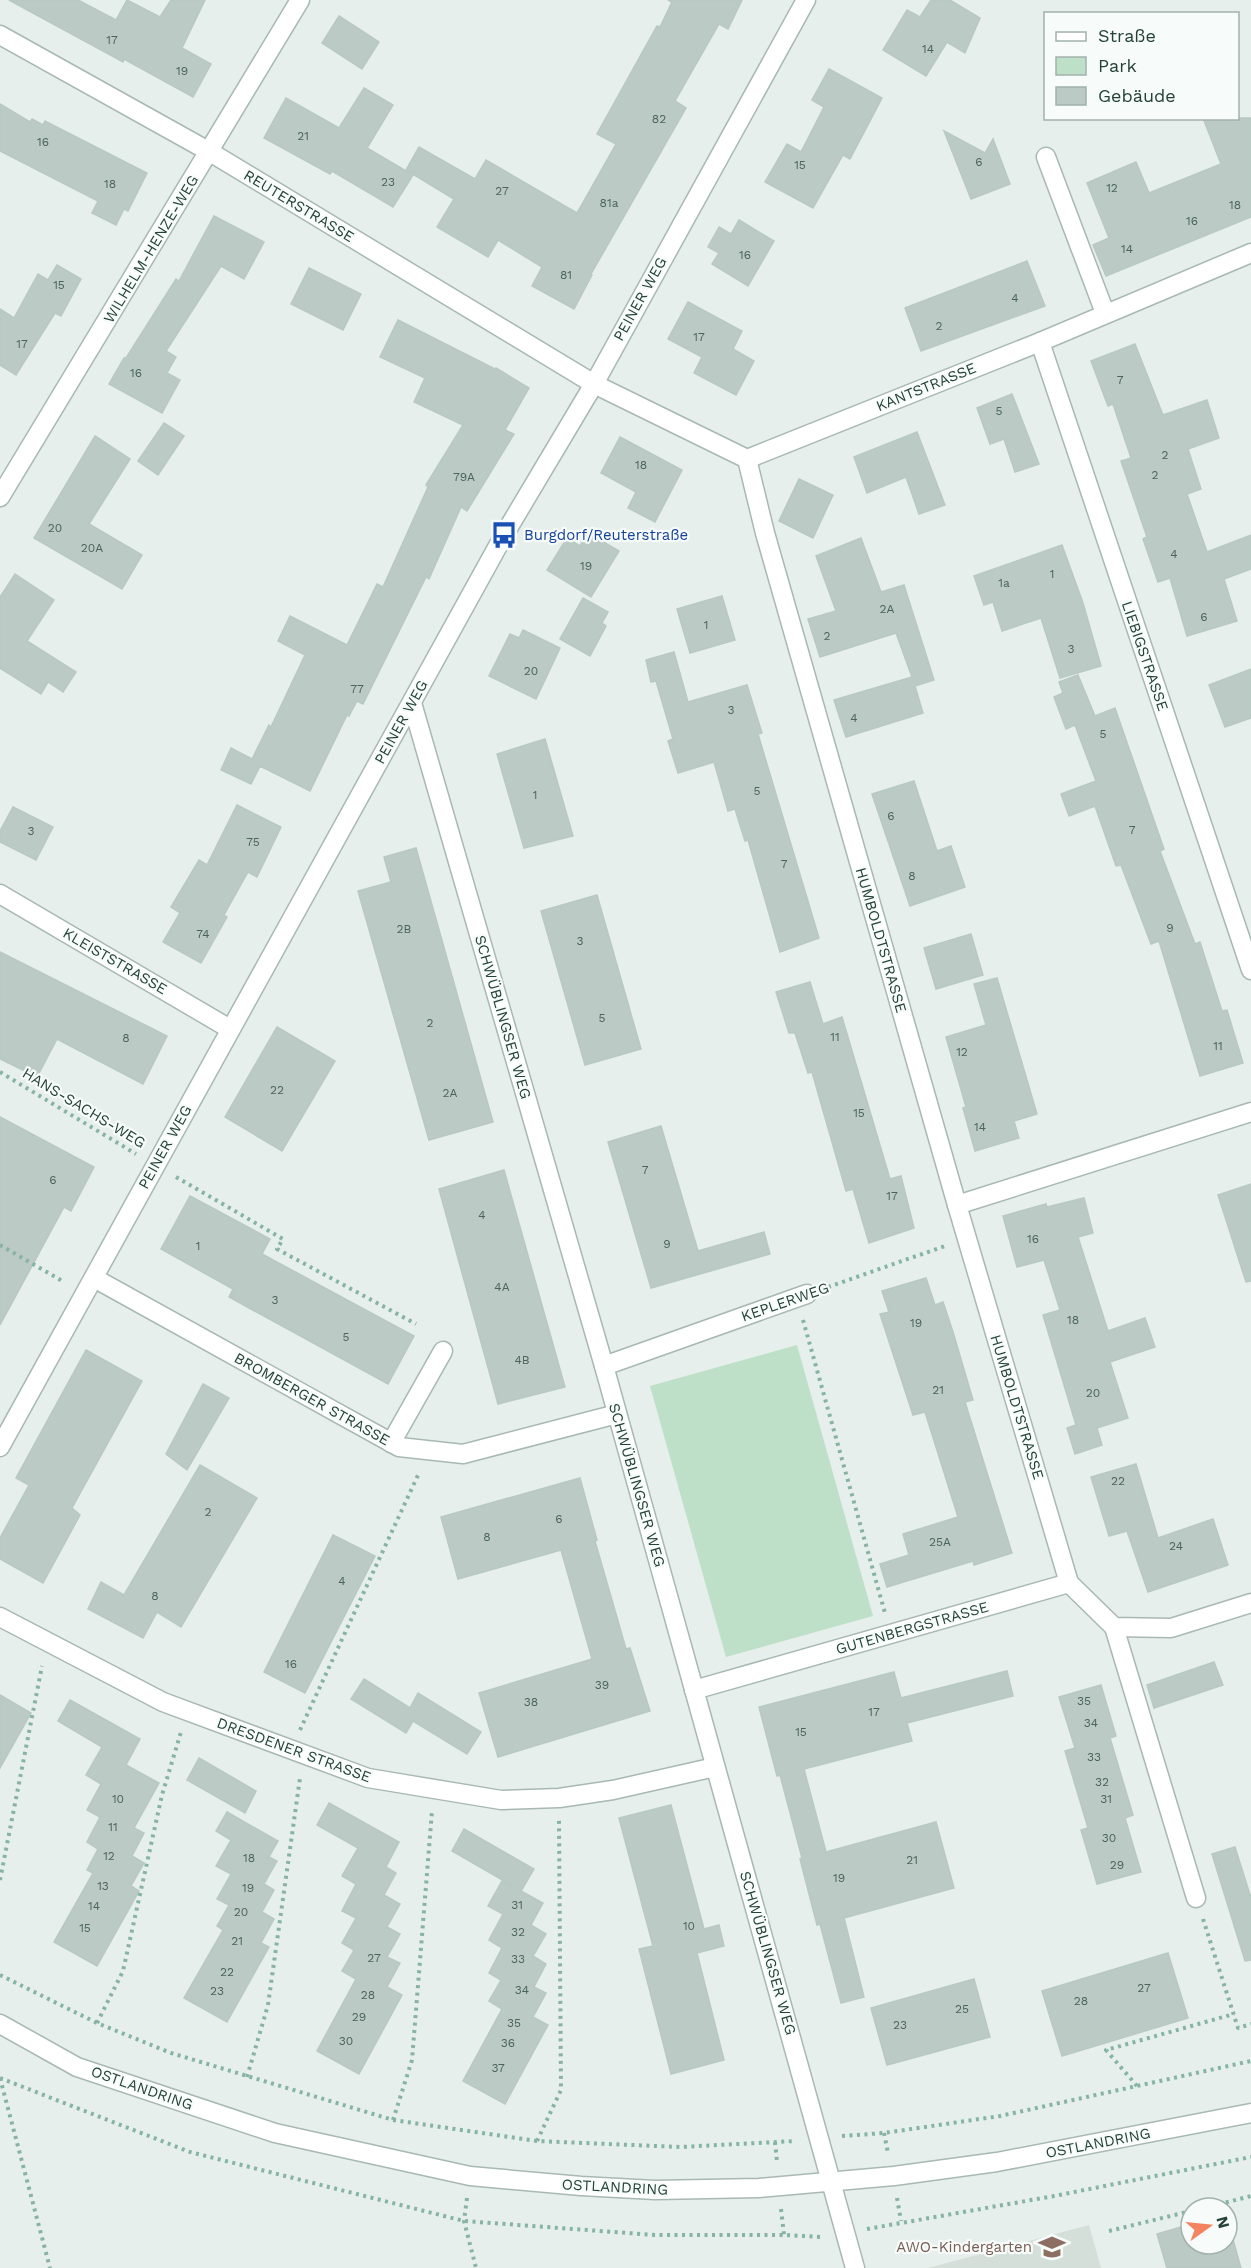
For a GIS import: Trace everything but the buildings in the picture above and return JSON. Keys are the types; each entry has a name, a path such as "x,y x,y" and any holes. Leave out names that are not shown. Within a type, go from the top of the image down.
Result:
{"street":[{"name":"WILHELM-HENZE-WEG","path":"0,497 300,0"},
{"name":"PEINER WEG","path":"0,1447 504,535 594,384 806,0"},
{"name":"REUTERSTRASSE","path":"0,35 210,152 594,384"},
{"path":"1046,157 1105,313"},
{"name":"KANTSTRASSE","path":"747,459 1040,342 1251,253"},
{"name":"LIEBIGSTRASSE","path":"1040,342 1251,970"},
{"path":"594,384 747,459"},
{"name":"HUMBOLDTSTRASSE","path":"747,459 765,532 957,1205 1069,1583"},
{"name":"SCHWÜBLINGSER WEG","path":"412,703 604,1366 855,2268"},
{"name":"KLEISTSTRASSE","path":"0,894 230,1029"},
{"path":"957,1205 1251,1112"},
{"name":"BROMBERGER STRASSE","path":"89,1286 399,1447 463,1454 617,1414"},
{"name":"KEPLERWEG","path":"604,1366 802,1295"},
{"path":"391,1443 443,1351"},
{"path":"1069,1583 1114,1627 1196,1898"},
{"name":"GUTENBERGSTRASSE","path":"694,1690 1069,1583"},
{"path":"1114,1627 1171,1628 1251,1603"},
{"name":"DRESDENER STRASSE","path":"0,1617 164,1702 368,1778 501,1800 559,1798 613,1790 715,1767"},
{"name":"OSTLANDRING","path":"0,2024 77,2067 275,2133 470,2176 581,2186 656,2190 759,2188 894,2176 997,2162 1251,2113"}],"path":[{"name":"HANS-SACHS-WEG","path":"0,1072 283,1239 277,1250 416,1324"},
{"name":"KEPLERWEG","path":"802,1295 967,1239"},
{"path":"0,1245 89,1286"},
{"path":"802,1295 891,1634"},
{"path":"248,2077 268,2005 297,1752 430,1450"},
{"path":"0,1880 47,1641"},
{"path":"97,2023 123,1971 162,1795 188,1711"},
{"path":"393,2120 412,2060 434,1789"},
{"path":"537,2141 561,2090 559,1798"},
{"path":"1196,1898 1238,2028 1251,2024"},
{"path":"0,1975 97,2023 171,2053 248,2077 393,2120 537,2141 681,2147 820,2139 1000,2116 1251,2061"},
{"path":"1138,2086 1106,2050 1234,2014"},
{"path":"0,2078 50,2268"},
{"path":"846,2234 901,2221 1054,2196 1251,2157"},
{"path":"470,2176 464,2221 476,2268"},
{"path":"1110,2231 1179,2214"}],"shaded area":[{"name":"AWO-Kindergarten","path":"1089,2225 1101,2268 928,2268"}],"green space":[{"path":"797,1345 873,1616 726,1657 650,1386"}],"place":[{"name":"Burgdorf/Reuterstraße","path":"504,535"},
{"name":"AWO-Kindergarten","path":"1052,2247"}]}
